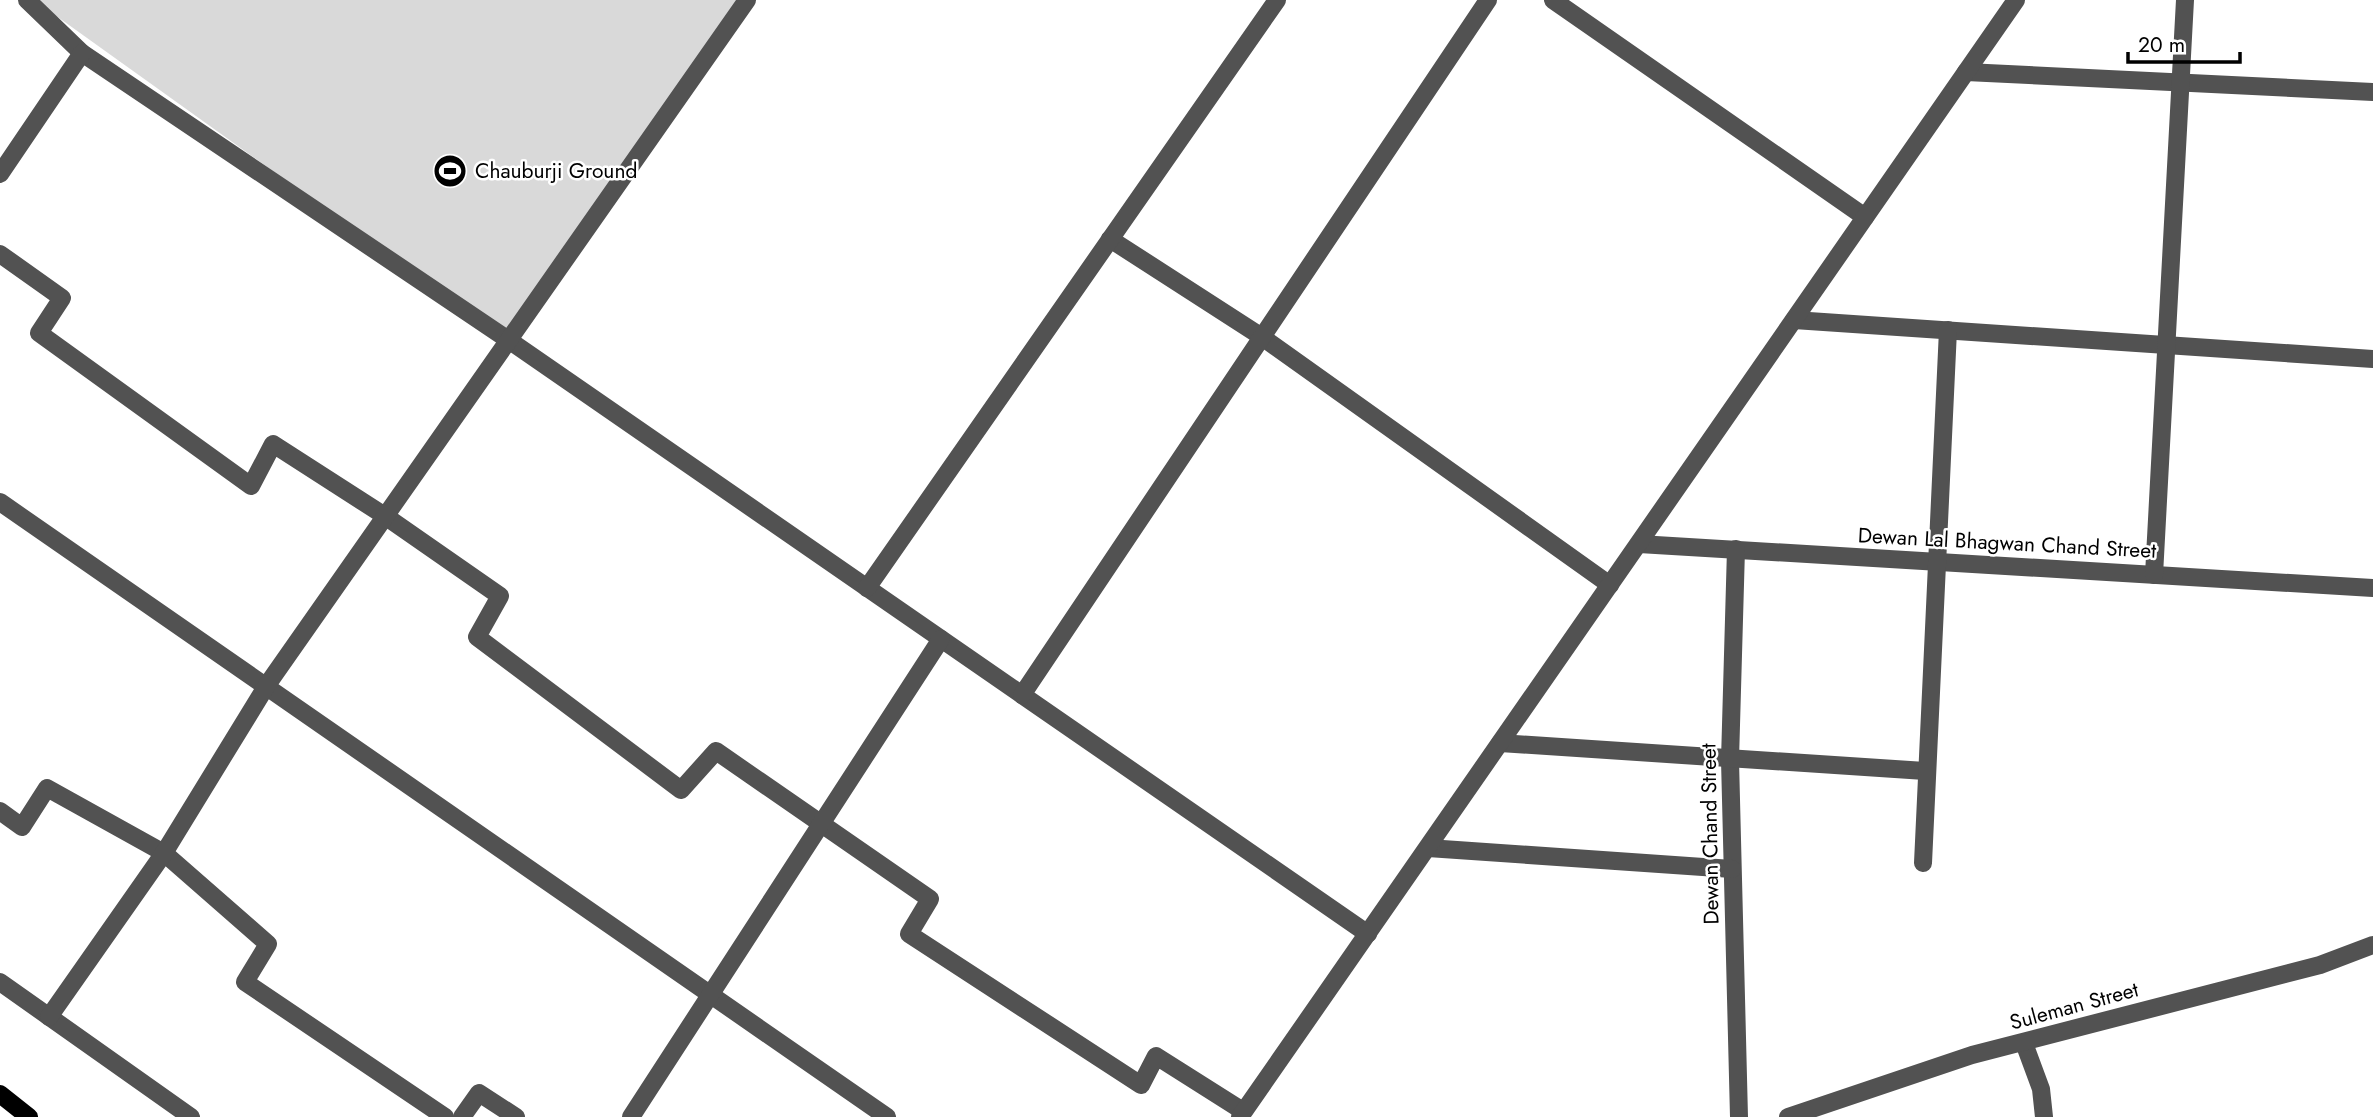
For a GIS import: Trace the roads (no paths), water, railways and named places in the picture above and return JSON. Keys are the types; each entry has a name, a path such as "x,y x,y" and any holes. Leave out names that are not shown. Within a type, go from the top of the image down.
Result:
{"main road":[{"path":"0,1094 29,1117"}],"street":[{"path":"27,0 82,53 510,341 1368,933"},
{"path":"49,1017 164,853 267,685 747,0"},
{"path":"867,588 1277,0"},
{"path":"1022,695 1488,0"},
{"path":"1553,0 1865,217"},
{"path":"0,254 62,298 39,333 251,486 273,444 386,516 500,596 477,638 681,790 716,751 930,899 909,934 1141,1085 1156,1056 1242,1114 2016,0"},
{"path":"2154,575 2185,0"},
{"path":"0,174 82,53"},
{"path":"1966,72 2373,92"},
{"path":"1110,239 1262,337 1610,585"},
{"path":"1794,320 2373,359"},
{"path":"1923,863 1925,771 1948,330"},
{"path":"0,502 887,1117"},
{"name":"Dewan Lal Bhagwan Chand Street","path":"1639,544 2373,588"},
{"name":"Dewan Chand Street","path":"1736,549 1730,760 1739,1117"},
{"path":"631,1117 942,639"},
{"path":"1500,743 1925,771"},
{"path":"0,811 22,827 47,788 164,853 268,944 245,982 445,1117"},
{"path":"1428,848 1732,869"},
{"name":"Suleman Street","path":"1788,1117 1972,1055 2320,965 2373,945"},
{"path":"0,982 191,1117"},
{"path":"2024,1043 2041,1089 2044,1117"},
{"path":"461,1117 479,1093 516,1117"}],"place":[{"name":"Chauburji Ground","path":"450,171"}]}
